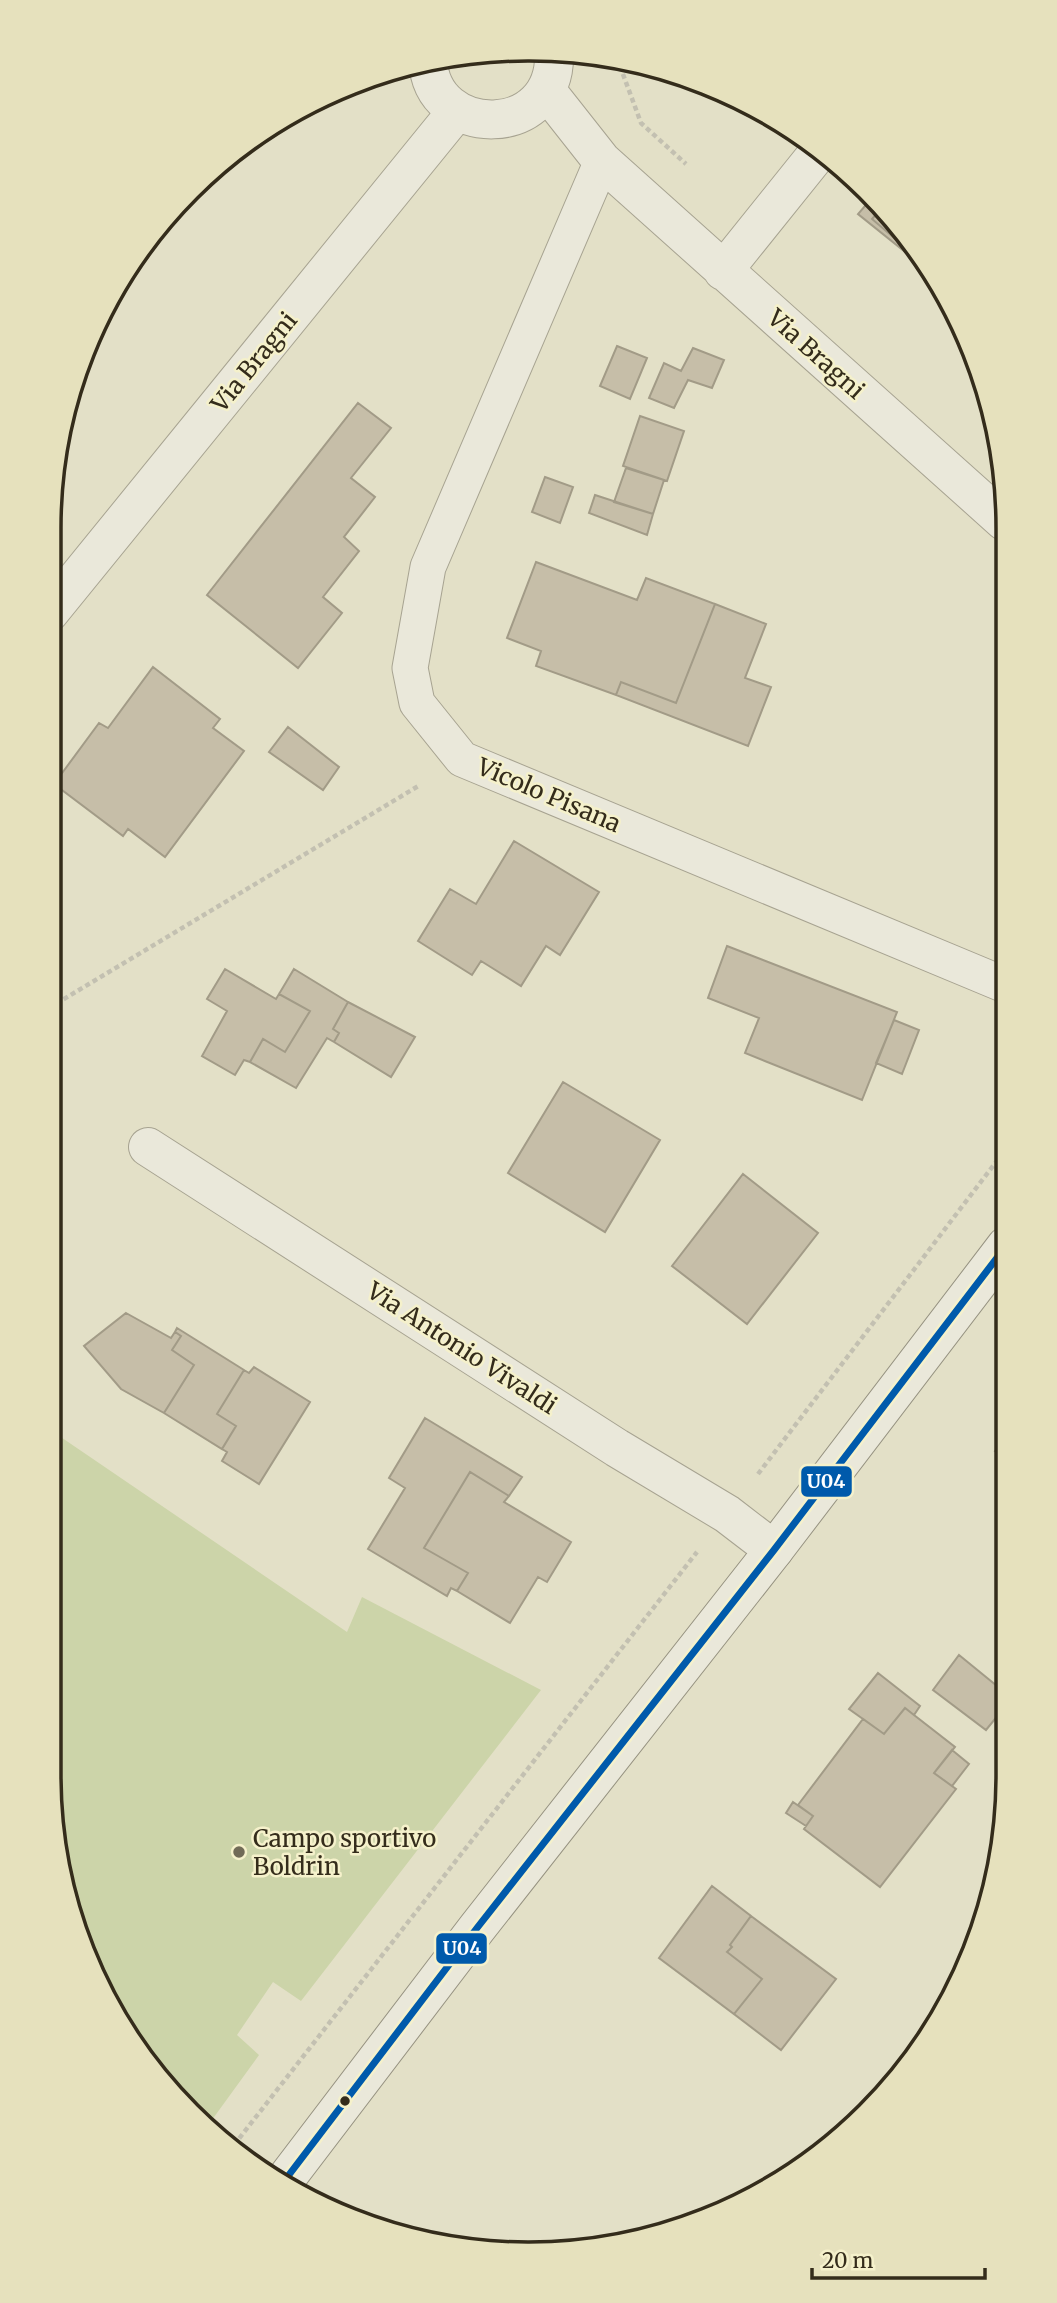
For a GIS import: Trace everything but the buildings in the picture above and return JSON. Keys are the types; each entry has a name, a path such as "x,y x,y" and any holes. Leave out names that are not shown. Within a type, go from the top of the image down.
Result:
{"street":[{"path":"429,72 438,93 457,111 481,120 506,119 529,109 546,90 555,62"},
{"name":"Via Bragni","path":"546,90 602,161 996,513"},
{"name":"Via Bragni","path":"61,598 457,111"},
{"path":"723,271 813,158"},
{"name":"Via Antonio Vivaldi","path":"148,1147 617,1448 727,1514 774,1550"},
{"path":"289,2175 485,1917 774,1550 996,1259"}],"lane":[{"name":"Vicolo Pisana","path":"602,161 428,567 410,668 416,703 462,759 996,981"}],"path":[{"path":"61,1001 462,759"},
{"path":"238,2140 727,1514 996,1162"}],"green space":[{"name":"Campo sportivo Boldrin","path":"61,1437 347,1632 362,1597 541,1690 301,2001 273,1982 237,2035 259,2055 213,2119 177,2083 140,2034 109,1981 86,1925 70,1866 62,1805"}],"transit line":[{"name":"U04","path":"289,2175 996,1259"}],"place":[{"name":"Campo sportivo Boldrin","path":"239,1852"}]}
